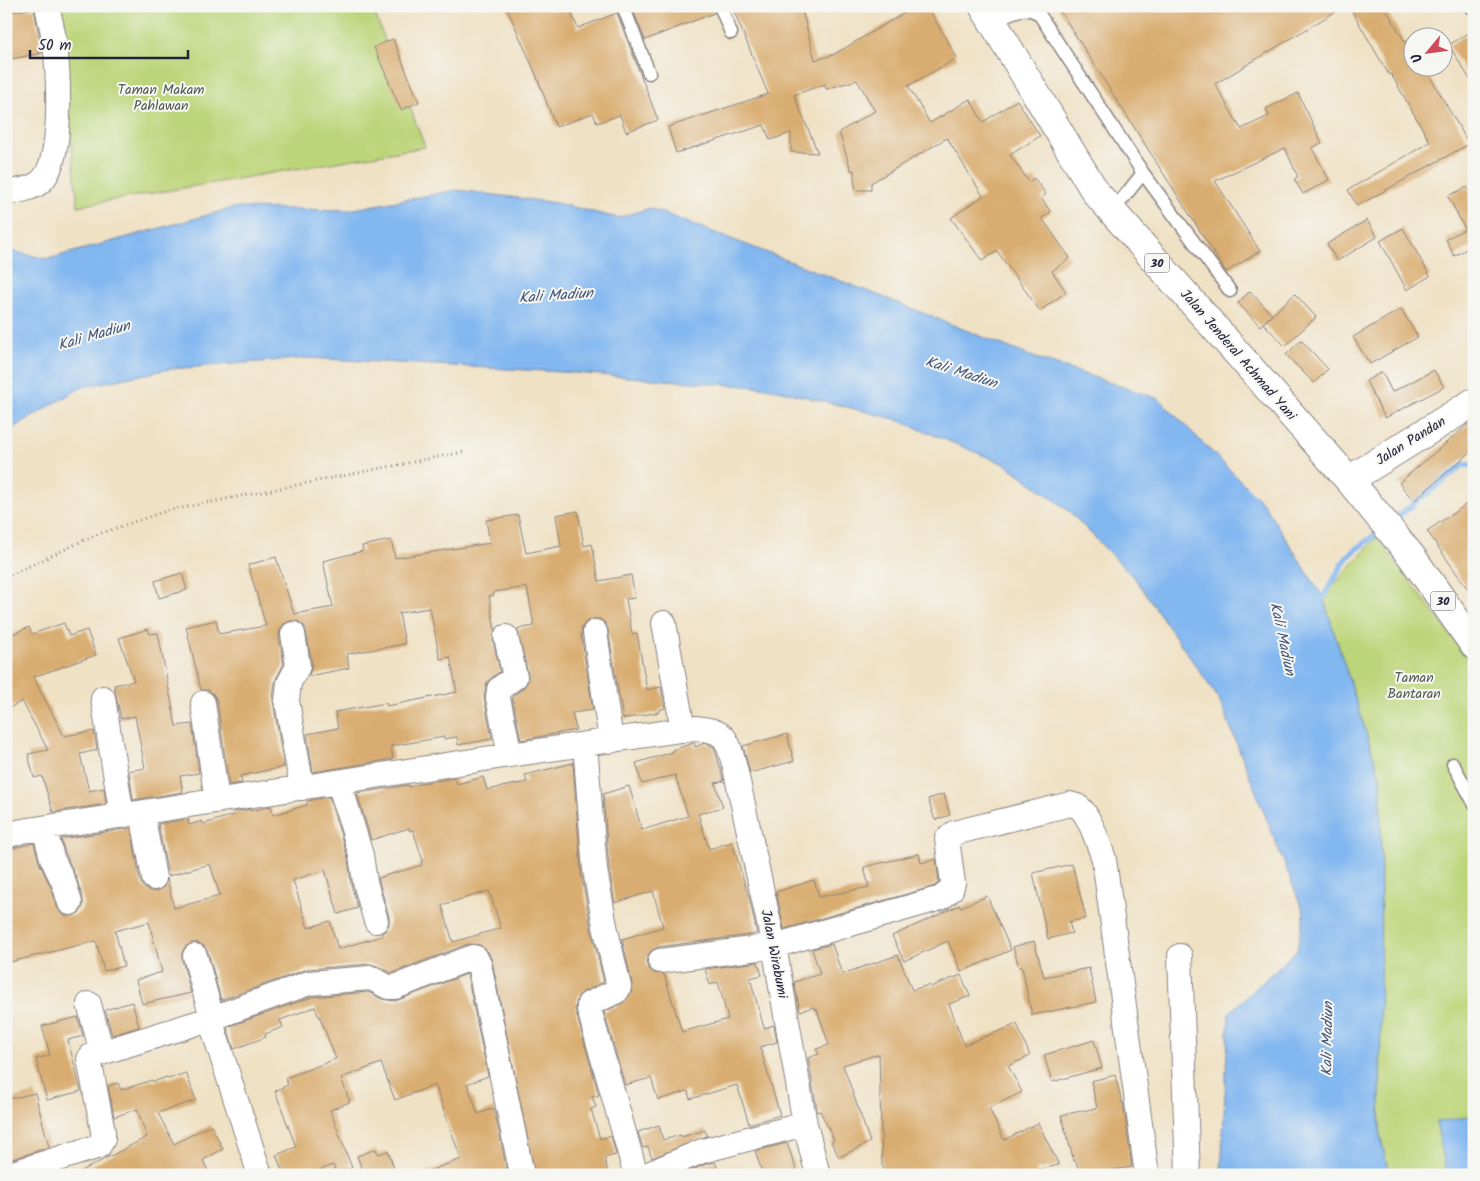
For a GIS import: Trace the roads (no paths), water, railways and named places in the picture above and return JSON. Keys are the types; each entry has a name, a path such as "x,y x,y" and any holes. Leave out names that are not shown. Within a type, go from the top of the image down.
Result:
{"main road":[{"name":"Jalan Jenderal Achmad Yani","path":"987,14 1096,193 1356,488 1412,557 1474,645"},
{"name":"Jalan Pandan","path":"1356,488 1474,402"}],"street":[{"path":"6,193 39,183 46,176 51,166 59,104 55,44 47,6"},
{"path":"6,836 22,831 683,730 664,623"},
{"path":"595,632 611,740"},
{"path":"293,634 298,666 289,683 287,701 302,788"},
{"path":"506,637 515,677 499,689 498,698 510,755"},
{"path":"103,698 132,814 154,878"},
{"path":"203,703 218,801"},
{"name":"Jalan Wirabumi","path":"683,730 695,728 711,730 722,735 728,744 774,946 806,1124 818,1175"},
{"path":"585,744 595,870 619,987 617,991 589,1004 588,1009 636,1175"},
{"path":"339,782 361,855 365,882 376,922"},
{"path":"660,961 774,946 941,898 951,890 953,884 947,839 949,836 954,833 1070,804 1077,805 1090,824 1104,859 1146,1175"},
{"path":"44,828 52,858 64,883 70,903"},
{"path":"194,956 211,1019 260,1175"},
{"path":"1180,956 1188,1175"},
{"path":"7,1175 98,1146 103,1139 88,1060 91,1056 211,1019 309,983 371,978 388,987 395,987 473,957 480,964 522,1175"},
{"path":"89,1004 102,1053"},
{"path":"646,1175 702,1151 806,1124"}],"lane":[{"path":"623,6 649,73"},
{"path":"720,6 731,33"},
{"path":"1470,6 1474,8"},
{"path":"987,14 1023,8 1033,9 1039,14 1143,173 1230,291"},
{"path":"1112,212 1143,173"},
{"path":"1453,764 1474,803"}],"water":[{"name":"Kali Madiun","path":"457,190 556,203 618,218 650,208 883,297 1030,356 1159,399 1263,503 1323,597 1381,780 1380,1134 1389,1175 1221,1175 1229,1013 1297,950 1304,913 1219,699 1136,580 1068,510 1007,465 895,419 770,388 562,372 308,358 170,369 82,387 6,432 6,250 48,259 233,208 349,210"},
{"path":"1474,1116 1474,1175 1447,1175 1436,1122"}],"waterway":[{"path":"1392,521 1463,465 1474,465"},
{"path":"1319,605 1347,557 1382,529"}],"park label":[{"name":"Taman Makam Pahlawan","path":"161,98"},
{"name":"Taman Bantaran","path":"1414,686"}]}
